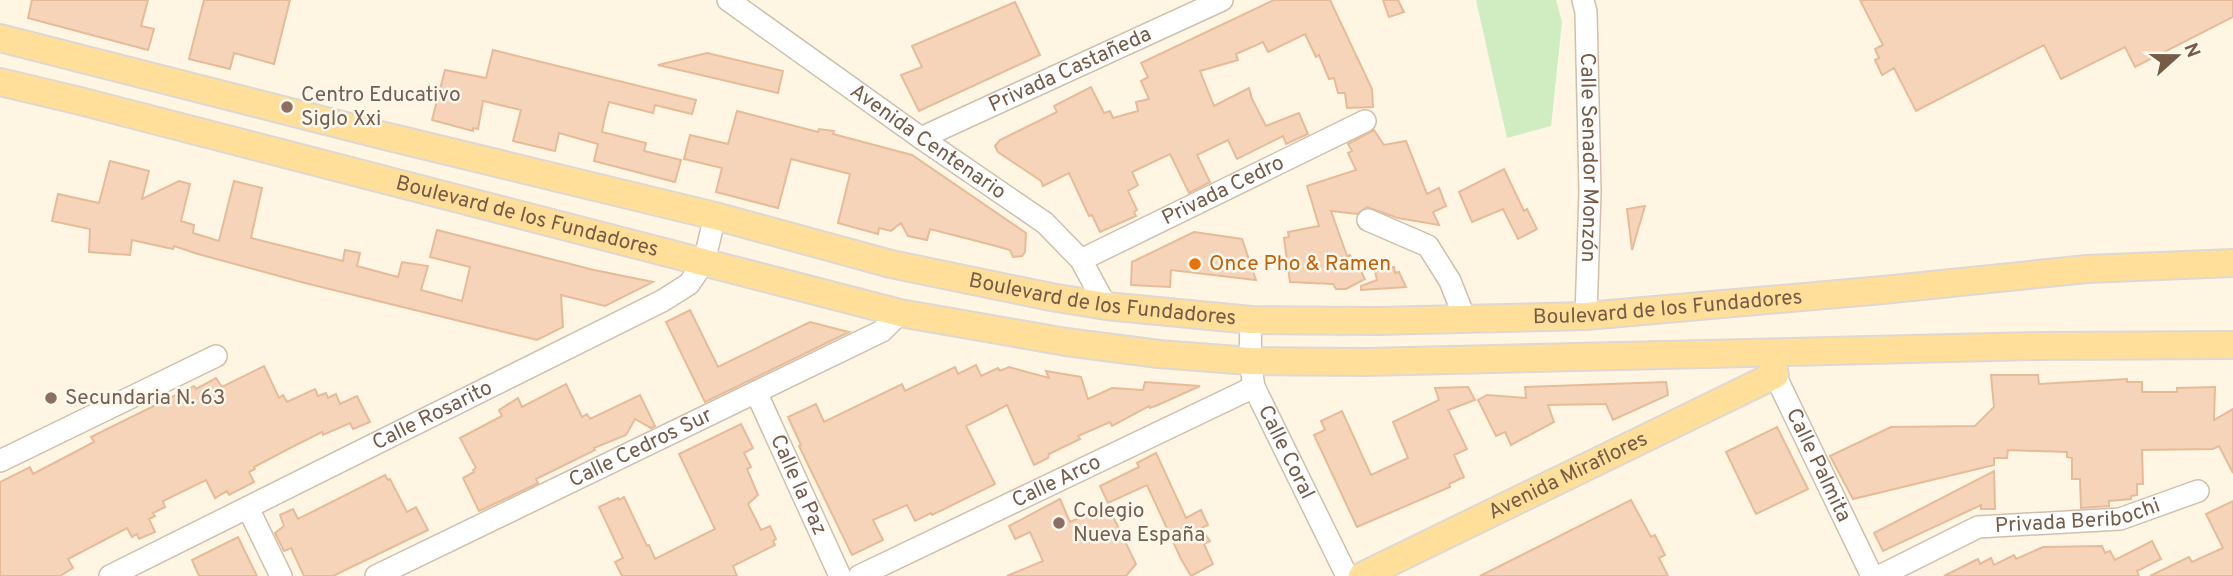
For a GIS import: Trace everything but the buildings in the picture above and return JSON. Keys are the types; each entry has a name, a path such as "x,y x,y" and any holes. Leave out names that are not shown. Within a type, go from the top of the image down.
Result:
{"main road":[{"name":"Boulevard de los Fundadores","path":"0,38 715,216 891,264 1106,306 1251,320 1586,316 2087,269 2233,263"},
{"name":"Boulevard de los Fundadores","path":"0,82 900,313 1066,342 1159,354 1252,374 1548,359 1773,364 2039,346 2233,345"},
{"path":"1548,359 1566,348 1586,316"},
{"name":"Avenida Miraflores","path":"1362,576 1773,364"}],"street":[{"name":"Avenida Centenario","path":"728,0 1045,223 1081,260 1106,306"},
{"name":"Privada Castañeda","path":"921,138 1222,0"},
{"name":"Calle Senador Monzón","path":"1583,0 1586,12 1590,192 1586,316"},
{"name":"Privada Cedro","path":"1081,260 1365,121"},
{"name":"Calle Rosarito","path":"113,575 662,301 689,284 704,262 715,216"},
{"path":"1368,220 1428,246 1450,281 1465,319"},
{"name":"Calle Cedros Sur","path":"376,576 882,331 900,313"},
{"name":"Calle Coral","path":"1251,320 1252,374 1347,576"},
{"path":"0,461 216,356"},
{"name":"Calle Palmita","path":"1773,364 1872,576"},
{"name":"Calle Arco","path":"859,576 1252,374"},
{"name":"Calle la Paz","path":"756,392 840,576"},
{"name":"Privada Beribochi","path":"1880,576 1978,527 2120,519 2198,491"},
{"path":"248,508 281,576"}],"green space":[{"path":"1476,0 1556,0 1562,22 1551,126 1507,138"}],"place":[{"name":"Centro Educativo Siglo Xxi","path":"287,107"},
{"name":"Once Pho & Ramen","path":"1195,264"},
{"name":"Secundaria N. 63","path":"51,398"},
{"name":"Colegio Nueva España","path":"1059,523"}]}
